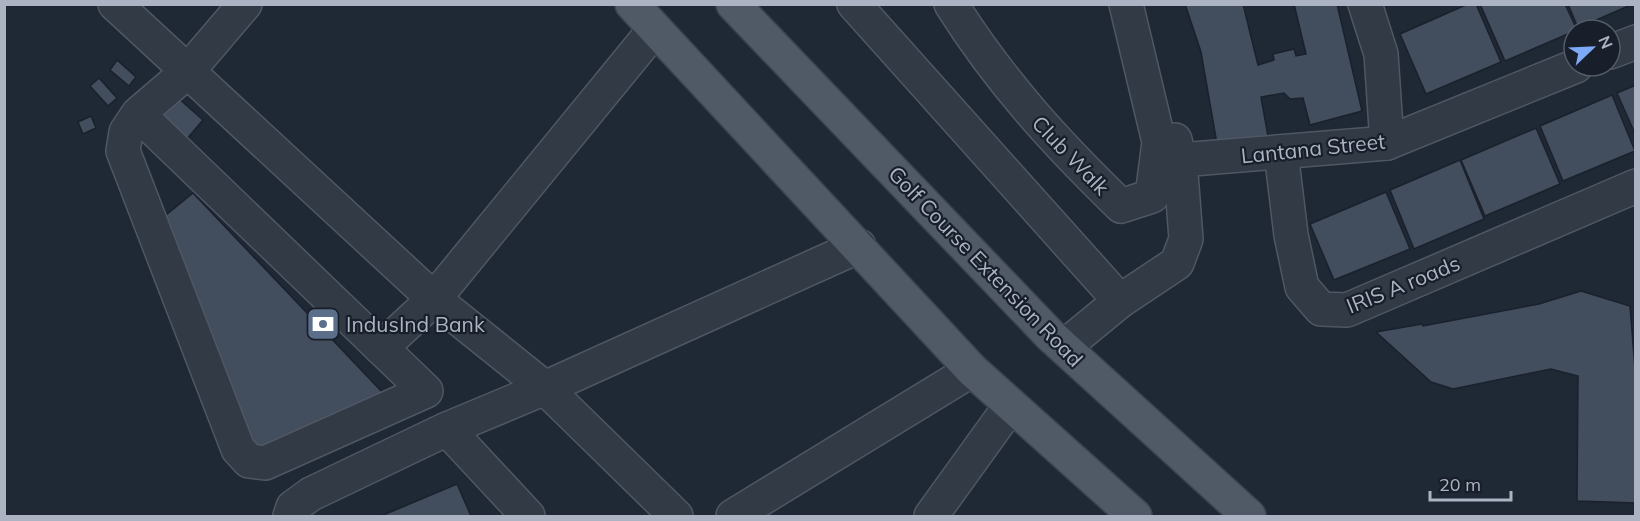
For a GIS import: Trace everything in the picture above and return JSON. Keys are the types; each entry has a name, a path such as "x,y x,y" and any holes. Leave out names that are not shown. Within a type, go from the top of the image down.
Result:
{"main road":[{"path":"632,4 972,370 1135,516"},
{"name":"Golf Course Extension Road","path":"733,4 1064,348 1249,516"}],"street":[{"path":"115,4 434,299 545,388 676,516"},
{"path":"138,114 426,391 265,463 249,461 238,449 123,151 126,132 138,114 188,72 245,4"},
{"path":"854,4 1120,301"},
{"name":"Club Walk","path":"951,4 982,54 1036,121 1121,207 1152,196 1160,142 1126,4"},
{"path":"1064,348 1120,301 1177,263 1186,240 1180,160 1141,4"},
{"path":"1365,4 1381,54 1387,143"},
{"path":"381,348 434,299 655,30"},
{"name":"Lantana Street","path":"1180,160 1387,143 1562,72"},
{"name":"IRIS A roads","path":"1281,152 1291,235 1302,287 1321,309 1347,310 1635,186"},
{"path":"290,516 293,507 311,494 447,429 545,388 859,246"},
{"path":"733,516 972,370"},
{"path":"931,516 1011,405"},
{"path":"447,429 528,516"}],"building":[{"path":"1185,4 1243,4 1258,65 1274,60 1273,54 1294,49 1296,56 1306,54 1294,4 1337,4 1362,111 1310,125 1303,98 1290,99 1284,93 1261,97 1268,136 1217,144 1201,52"},
{"path":"1468,4 1476,4 1501,62 1426,94 1400,34"},
{"path":"1480,4 1565,4 1571,18 1562,18 1562,36 1505,61"},
{"path":"1568,4 1633,4 1601,18 1574,18"},
{"path":"117,60 136,77 129,86 110,70"},
{"path":"99,78 117,98 108,106 90,86"},
{"path":"1636,85 1636,136 1617,93"},
{"path":"1612,95 1635,151 1563,181 1540,126"},
{"path":"177,97 203,120 186,140 159,117"},
{"path":"91,116 96,128 83,134 78,122"},
{"path":"1536,128 1560,184 1485,216 1461,160"},
{"path":"1460,160 1484,219 1414,249 1390,190"},
{"path":"1386,192 1410,249 1334,280 1310,224"},
{"path":"193,193 384,394 249,460 155,224"},
{"path":"1581,291 1630,306 1636,382 1636,503 1577,501 1578,376 1551,369 1453,389 1431,382 1376,332 1422,324 1423,326 1539,304"},
{"path":"457,484 471,516 381,516"}],"place":[{"name":"IndusInd Bank","path":"323,324"}]}
